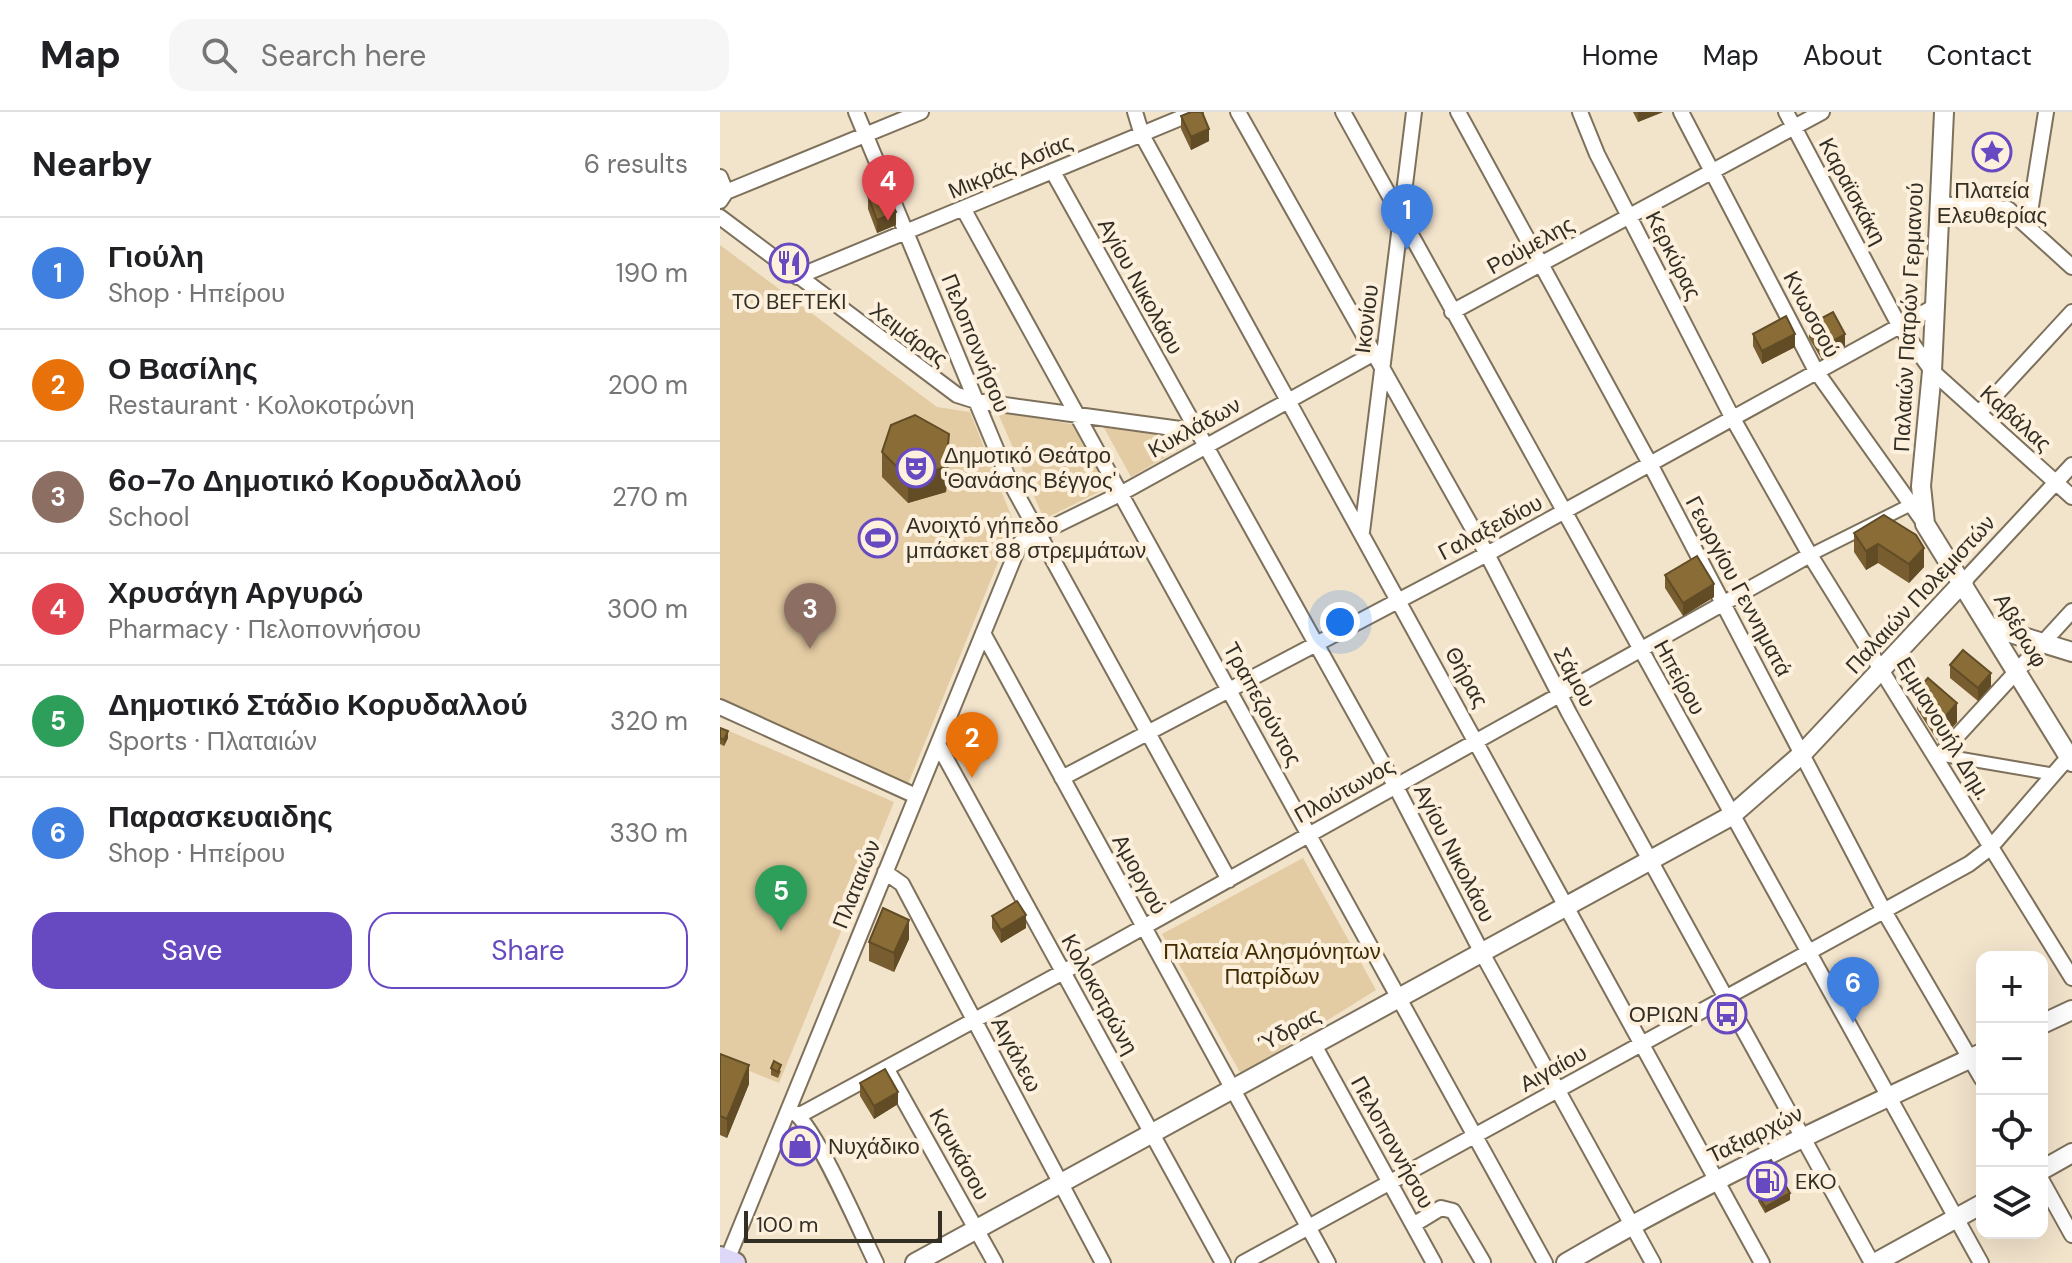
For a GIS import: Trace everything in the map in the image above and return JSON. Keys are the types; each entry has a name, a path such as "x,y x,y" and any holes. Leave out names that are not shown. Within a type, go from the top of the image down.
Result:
{"street":[{"name":"Πελοποννήσου","path":"856,112 976,401 1035,532 1229,880"},
{"path":"720,177 723,196 921,112"},
{"name":"Θήρας","path":"1135,112 1142,135 1478,741 1565,907 1762,1263"},
{"name":"Μικράς Ασίας","path":"797,277 1195,112"},
{"name":"Σάμου","path":"1238,112 1371,355 1487,554 1560,697 1873,1263"},
{"name":"Ηπείρου","path":"1343,112 1981,1263"},
{"name":"Ικονίου","path":"1362,532 1414,112"},
{"name":"Γεωργίου Γεννηματά","path":"1458,112 1649,462 1884,911 1976,1056"},
{"name":"Κερκύρας","path":"1580,112 1629,216 1732,417"},
{"name":"Κνωσσού","path":"1681,112 1816,371 1925,524"},
{"name":"Καραϊσκάκη","path":"1786,112 1899,325 1932,371"},
{"name":"Ρούμελης","path":"1452,312 1822,112"},
{"name":"Παλαιών Πατρών Γερμανού","path":"1925,524 1921,486 1932,371 1944,112"},
{"path":"2028,225 2046,112"},
{"name":"Αγίου Νικολάου","path":"1053,172 1396,787 1482,953 1653,1263"},
{"path":"1939,204 2008,209 2072,267"},
{"name":"Τραπεζούντος","path":"964,210 1311,833 1473,1138 1545,1263"},
{"name":"Χειμάρας","path":"720,217 940,386 976,401 1195,431"},
{"name":"Γαλαξειδίου","path":"1062,778 1487,554 1934,307"},
{"path":"1979,413 2072,312"},
{"name":"Κυκλάδων","path":"1035,532 1120,494 1371,355"},
{"name":"Καβάλας","path":"1932,371 2072,497"},
{"name":"Εμμανουήλ Δημ.","path":"1732,417 1810,555 1939,756 1990,848 2072,978"},
{"name":"Παλαιών Πολεμιστών","path":"1802,754 1884,670 2072,465"},
{"name":"Πλούτωνος","path":"795,1112 975,1021 1810,555 1910,505"},
{"name":"Αβέρωφ","path":"1925,524 1964,581 2071,757"},
{"name":"Πλαταιών","path":"727,1260 795,1112 885,872 939,746 1016,549 1025,537 1035,532"},
{"path":"1939,756 2072,611"},
{"path":"1991,627 2072,652"},
{"name":"Αμοργού","path":"983,633 1328,1263"},
{"path":"720,707 916,796"},
{"name":"Κολοκοτρώνη","path":"939,746 1223,1263"},
{"name":"Ύδρας","path":"915,1263 1731,816 1802,754"},
{"path":"1939,756 2052,774"},
{"name":"Αιγαίου","path":"1243,1263 1969,864 1990,848 2052,774 2071,757"},
{"name":"Αιγάλεω","path":"885,872 902,884 1103,1263"},
{"path":"2044,1023 2072,1010"},
{"name":"Πελοποννήσου","path":"1313,1043 1434,1263"},
{"name":"Ταξιαρχών","path":"1566,1263 1631,1224 1801,1136 1890,1099 1976,1056"},
{"name":"Καυκάσου","path":"886,1068 995,1263"},
{"path":"795,1112 876,1263"},
{"path":"2047,1167 2072,1153"},
{"path":"2048,1192 2072,1235"},
{"path":"1873,1263 1976,1207"},
{"path":"1413,1225 1441,1208 1453,1211 1483,1262"}],"green space":[{"path":"720,245 937,407 970,412 1014,523 908,784 720,701"},
{"path":"997,411 1076,425 1109,487 1044,519"},
{"path":"1103,426 1188,439 1192,442 1131,477"},
{"path":"720,727 894,802 779,1083 720,1059"},
{"name":"Πλατεία Αλησμόνητων Πατρίδων","path":"1303,858 1376,990 1241,1074 1162,934"}],"building":[{"path":"1202,112 1209,129 1191,137 1181,116"},
{"path":"886,189 896,212 877,220 868,196"},
{"path":"1833,312 1845,334 1822,347 1809,325"},
{"path":"1786,316 1795,334 1762,351 1753,334"},
{"path":"915,415 949,434 946,467 908,478 882,452 891,425"},
{"path":"1884,515 1916,535 1924,548 1909,564 1878,544 1866,551 1854,533"},
{"path":"1697,556 1714,584 1683,603 1665,575"},
{"path":"1963,650 1991,673 1978,688 1950,665"},
{"path":"1928,678 1957,703 1939,724 1917,690"},
{"path":"963,719 994,733 988,746 958,733"},
{"path":"720,728 728,731 724,740 720,738"},
{"path":"1017,901 1026,915 1001,930 992,916"},
{"path":"883,908 909,920 894,953 869,942"},
{"path":"720,1054 749,1065 727,1119 720,1116"},
{"path":"774,1061 781,1065 778,1072 771,1068"},
{"path":"885,1069 898,1092 874,1106 860,1083"},
{"path":"1771,1160 1790,1193 1765,1207 1758,1195 1764,1191 1752,1170"}],"place":[{"name":"Πλατεία Ελευθερίας","path":"1992,152"},
{"name":"Χρυσάγη Αργυρώ","path":"888,221"},
{"name":"Γιούλη","path":"1407,250"},
{"name":"TO BEFTEKI","path":"789,263"},
{"name":"Δημοτικό Θεάτρο 'Θανάσης Βέγγος'","path":"916,468"},
{"name":"Ανοιχτό γήπεδο μπάσκετ 88 στρεμμάτων","path":"878,538"},
{"name":"6ο-7ο Δημοτικό Κορυδαλλού","path":"810,649"},
{"name":"Ο Βασίλης","path":"972,778"},
{"name":"Δημοτικό Στάδιο Κορυδαλλού","path":"781,931"},
{"name":"ΟΡΙΩΝ","path":"1727,1014"},
{"name":"Παρασκευαιδης","path":"1853,1023"},
{"name":"Νυχάδικο","path":"800,1146"},
{"name":"EKO","path":"1767,1181"}]}
